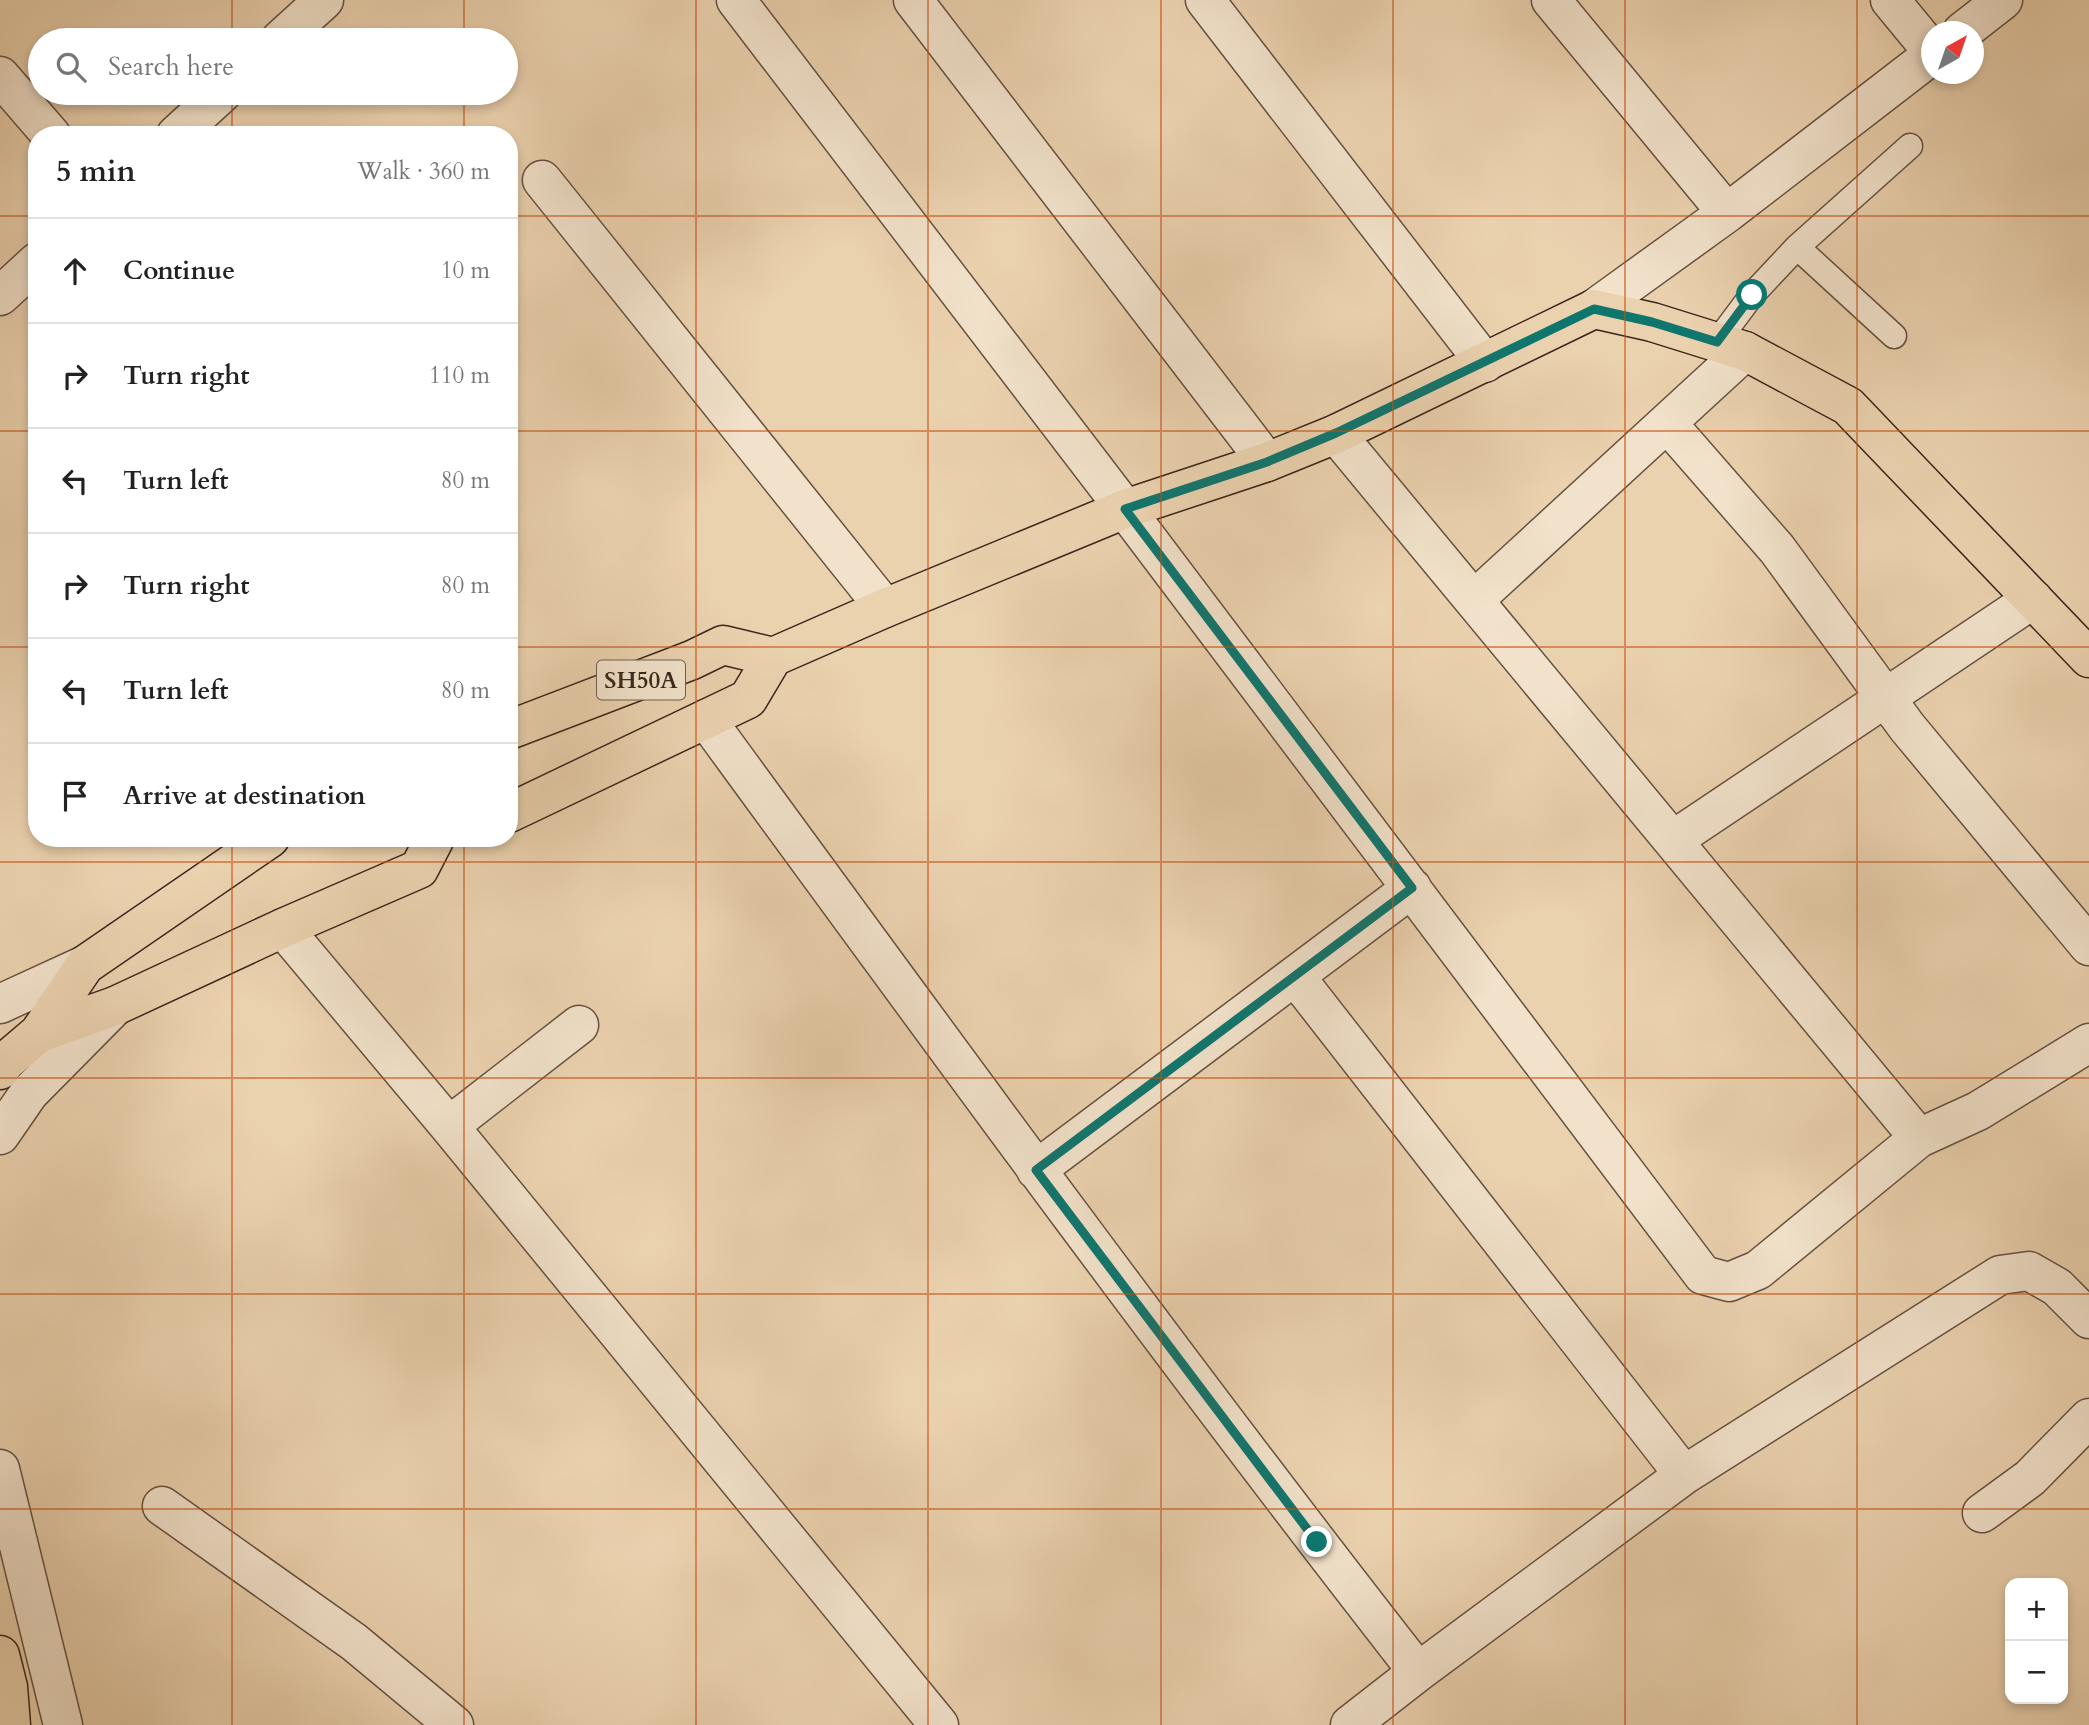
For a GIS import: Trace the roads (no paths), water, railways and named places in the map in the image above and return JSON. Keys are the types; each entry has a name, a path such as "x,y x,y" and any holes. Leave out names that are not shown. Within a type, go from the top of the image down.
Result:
{"main road":[{"path":"518,809 748,699 773,657 1125,509 1267,462 1336,433 1594,309 1652,322 1731,347 1848,405 2089,658"},
{"name":"SH50A","path":"518,727 692,660 723,645 773,657"},
{"path":"2,1066 39,1033 85,965 257,847"},
{"path":"39,1033 115,1006 283,928 427,853"},
{"path":"0,1655 8,1687 11,1725"}],"street":[{"path":"293,28 324,0"},
{"path":"736,0 1125,509 1703,1275 1729,1282 1758,1270 1919,1138 1978,1111 2089,1043"},
{"path":"913,0 1267,462"},
{"path":"1205,0 1485,363"},
{"path":"1551,0 1727,213"},
{"path":"1890,0 1921,40"},
{"path":"1976,21 2003,0"},
{"path":"1594,309 1727,213 1921,61"},
{"path":"0,76 43,126"},
{"path":"186,126 209,105"},
{"path":"541,180 885,608"},
{"path":"0,296 28,270"},
{"path":"1474,600 1667,423 1731,347"},
{"path":"1667,423 1777,549 1916,737 2089,946"},
{"path":"1336,433 1919,1138"},
{"path":"1673,840 2033,599"},
{"path":"706,719 1036,1170 1418,1672"},
{"path":"1036,1170 1412,888"},
{"path":"283,928 449,1126 939,1725"},
{"path":"3,994 85,965"},
{"path":"1295,976 1684,1475"},
{"path":"0,1135 29,1093 115,1006"},
{"path":"449,1126 579,1025"},
{"path":"1350,1725 1684,1475 2000,1275 2029,1271 2057,1287 2089,1319"},
{"path":"1982,1513 2030,1478 2089,1418"},
{"path":"0,1469 63,1725"},
{"path":"162,1506 354,1642 454,1725"}],"lane":[{"path":"1731,347 1752,295 1797,247 1910,146"},
{"path":"1797,247 1894,336"}]}
